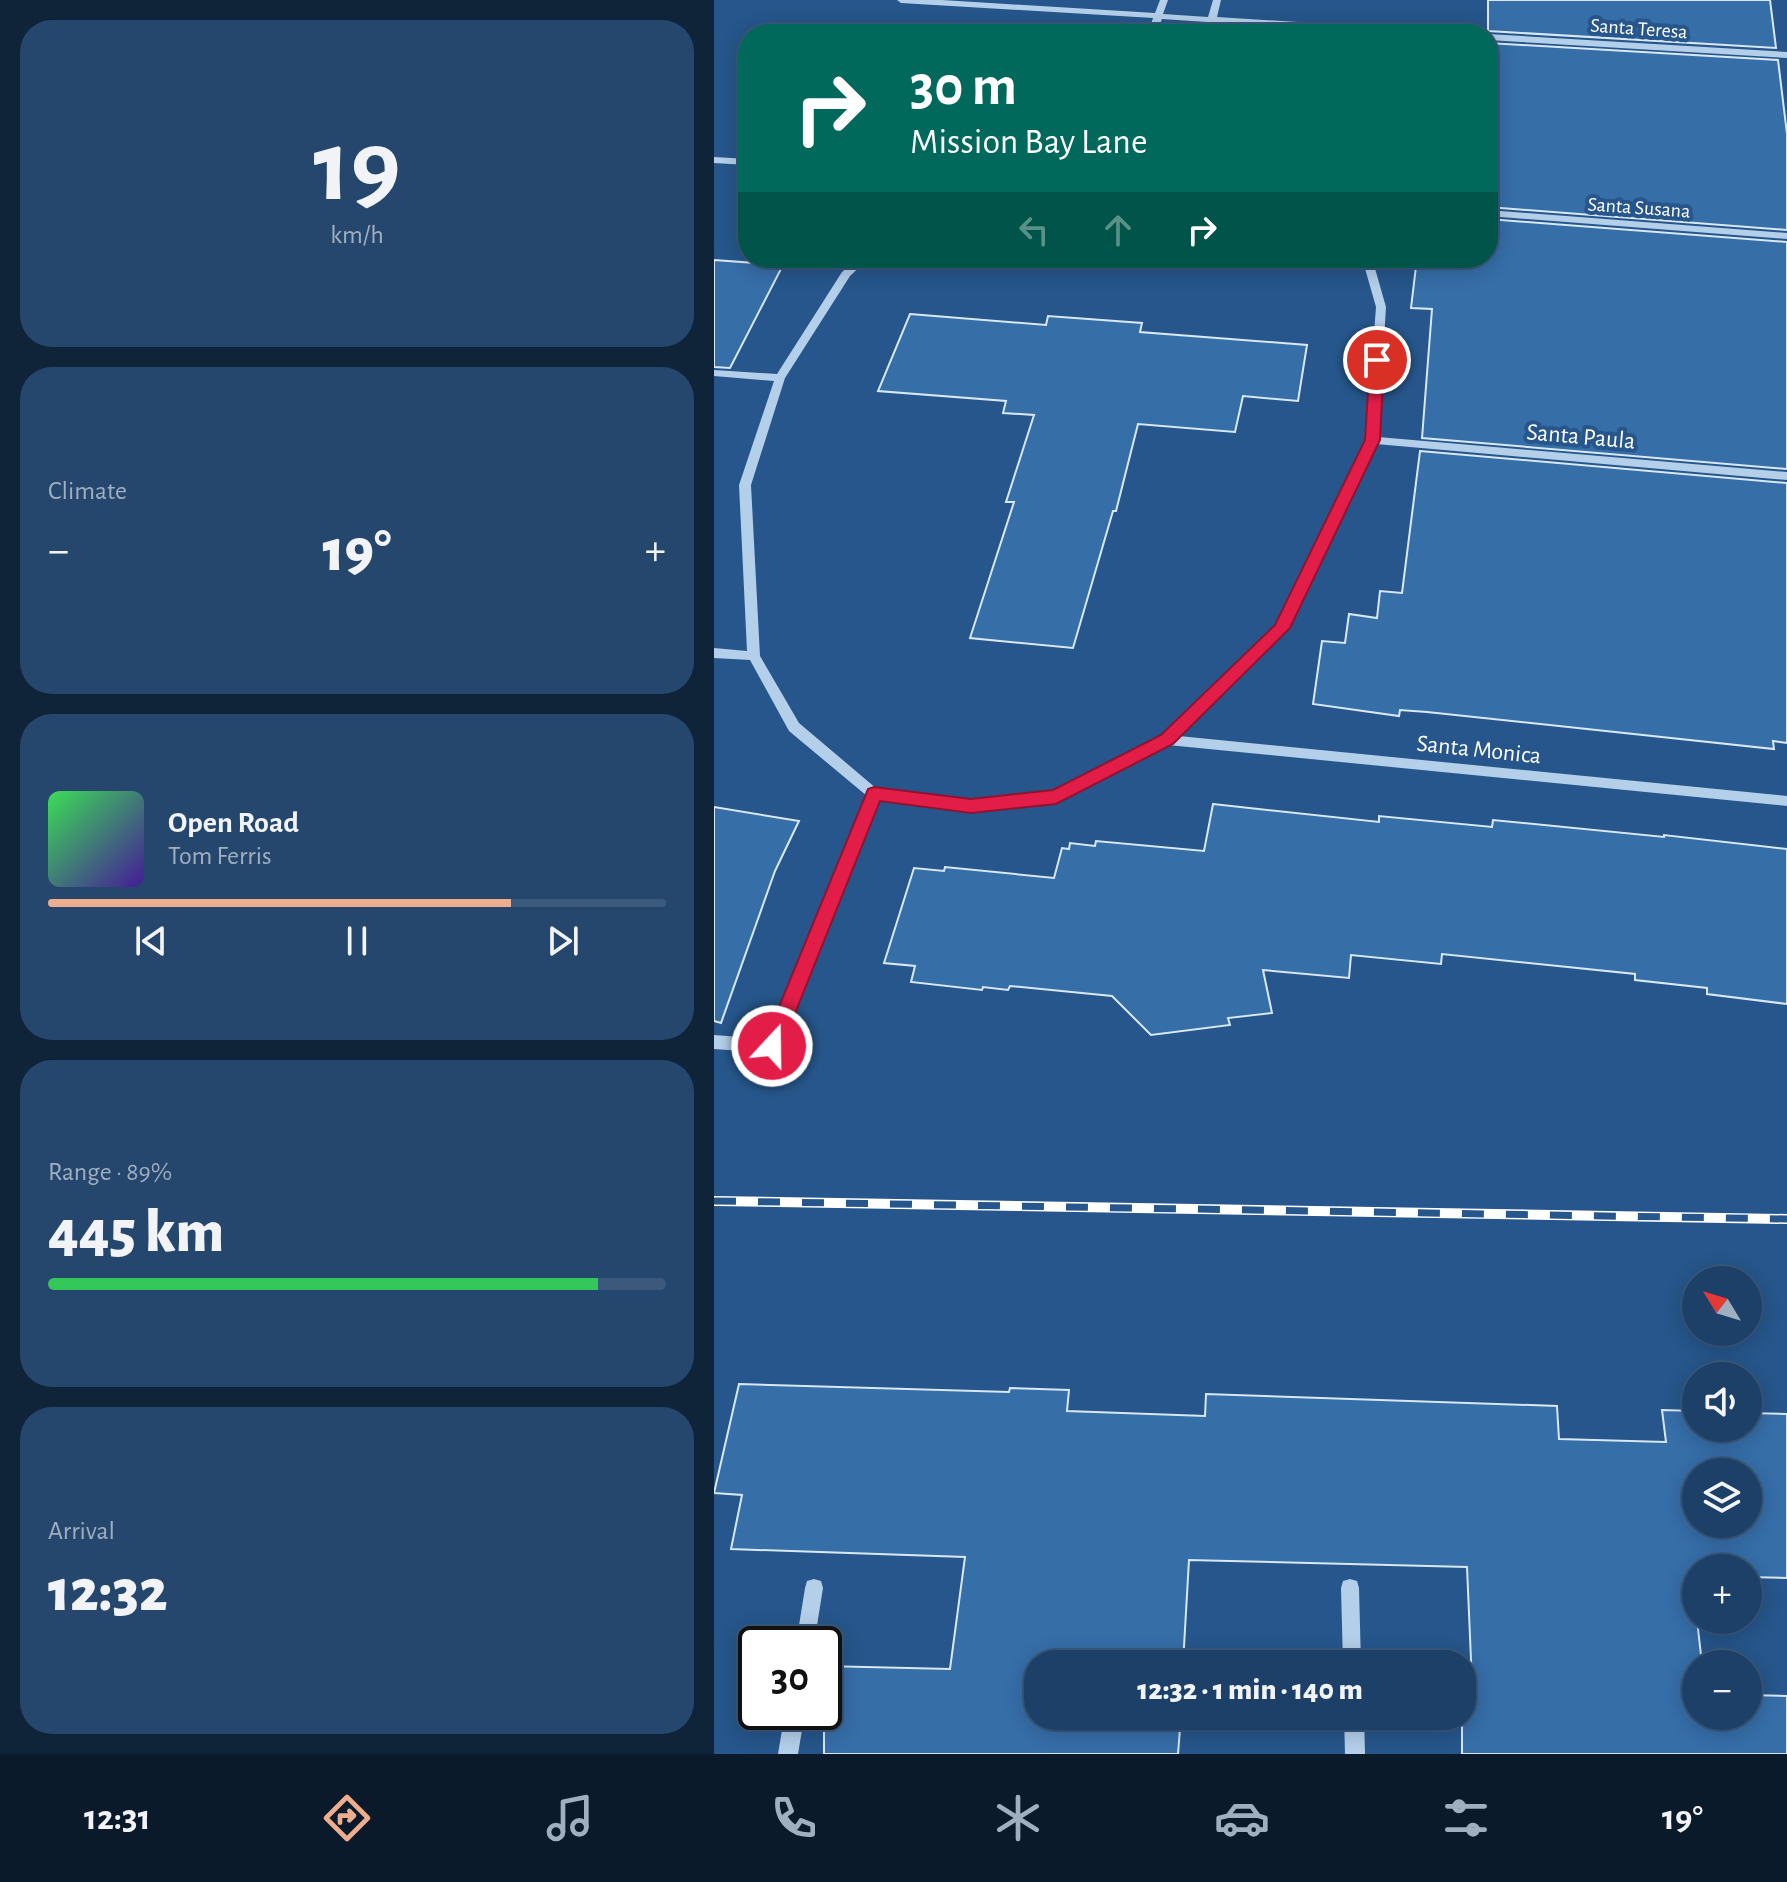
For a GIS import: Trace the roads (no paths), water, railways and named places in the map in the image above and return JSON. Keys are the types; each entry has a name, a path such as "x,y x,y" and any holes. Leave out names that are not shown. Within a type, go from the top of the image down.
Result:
{"street":[{"path":"901,0 1278,24"},
{"path":"1155,24 1164,0"},
{"path":"1211,24 1217,0"},
{"name":"Santa Teresa","path":"1498,38 1787,55"},
{"path":"714,160 738,161"},
{"name":"Santa Susana","path":"1498,214 1787,236"},
{"path":"853,268 780,378 745,485 754,656 794,727 874,794 971,806 1056,797 1167,740 1282,628 1372,440 1381,307 1370,268"},
{"path":"714,373 780,378"},
{"name":"Santa Paula","path":"1372,440 1787,476"},
{"path":"714,653 754,656"},
{"name":"Santa Monica","path":"1167,740 1787,801"},
{"path":"714,1042 772,1046 874,794"},
{"path":"808,1626 814,1588"},
{"path":"1350,1588 1352,1650"},
{"path":"788,1754 792,1730"},
{"path":"1354,1730 1355,1754"}],"railway":[{"path":"714,1201 1787,1219"}]}
